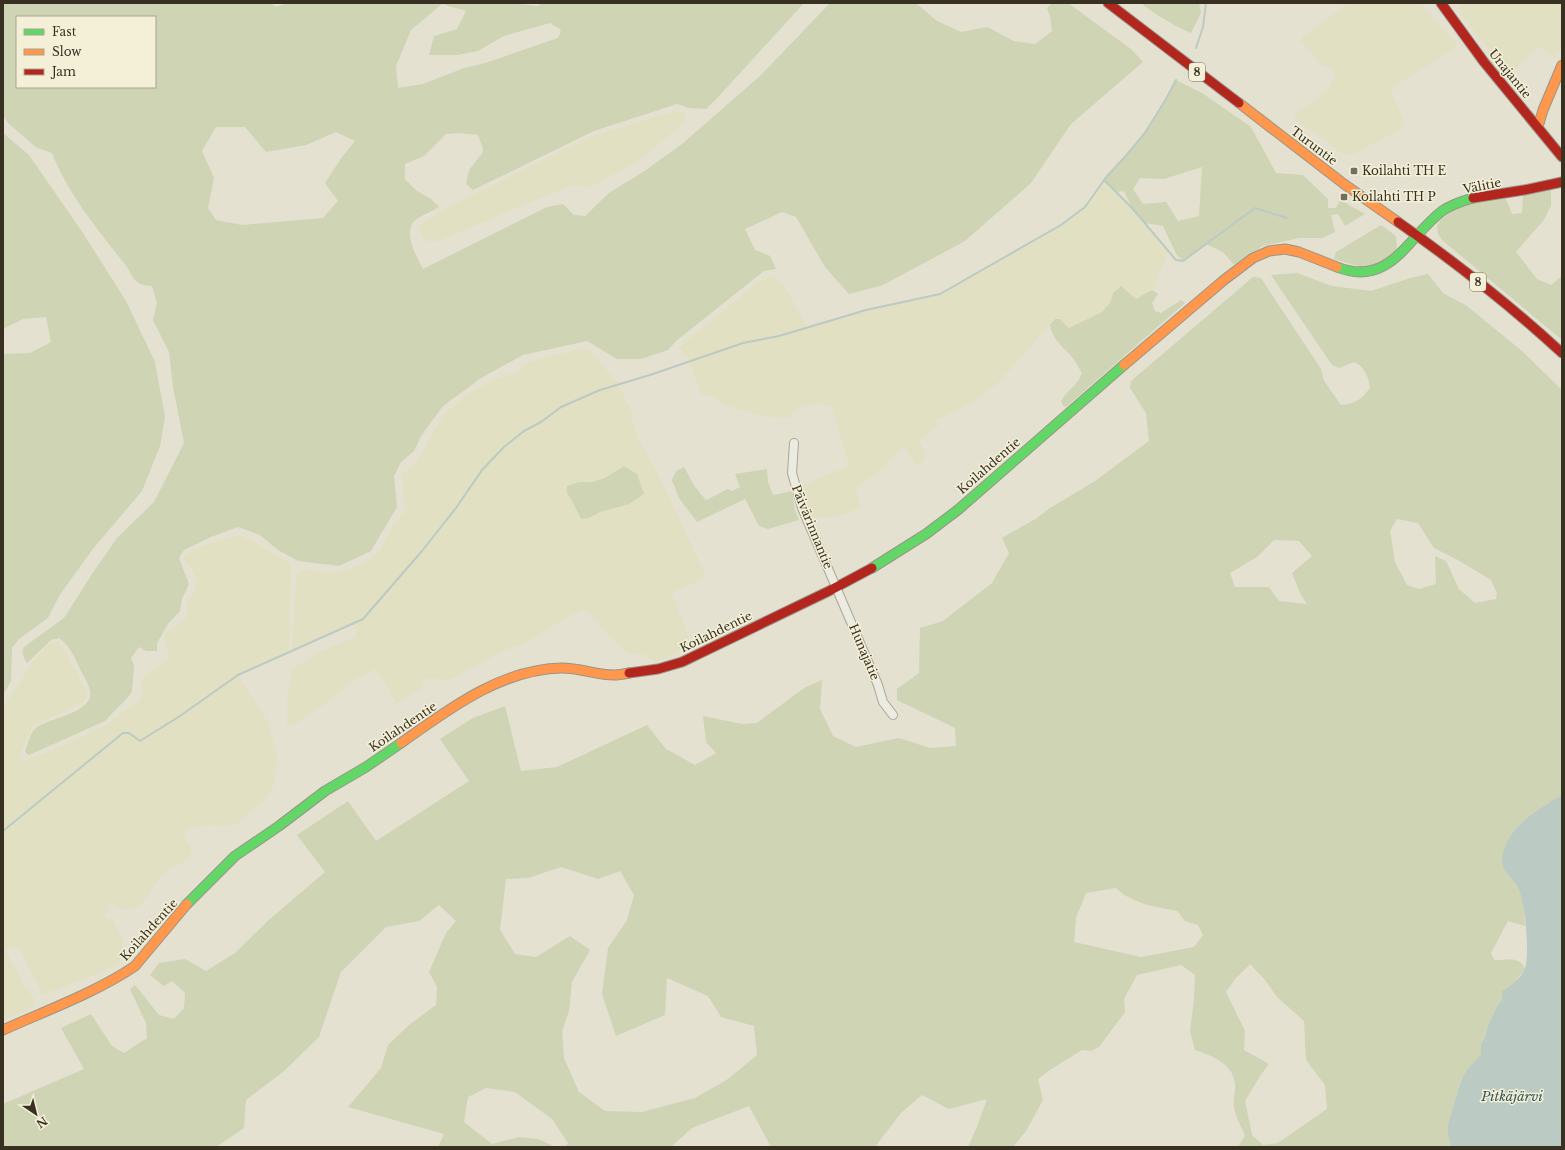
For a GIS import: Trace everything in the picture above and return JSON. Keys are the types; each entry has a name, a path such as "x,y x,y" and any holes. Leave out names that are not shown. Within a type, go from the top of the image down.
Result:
{"main road":[{"name":"Turuntie","path":"1108,3 1344,184 1443,253 1536,329 1562,353"},
{"name":"Unajantie","path":"1441,3 1484,62 1562,157"},
{"path":"1538,127 1542,110 1562,65"},
{"name":"Välitie","path":"1419,237 1438,215 1452,205 1468,199 1562,182"},
{"name":"Koilahdentie","path":"3,1030 101,986 135,966 176,916 235,856 279,826 325,791 366,767 467,699 492,685 537,670 564,668 614,675 658,669 682,662 837,587 913,544 951,516 1132,357 1254,257 1271,251 1284,249 1308,254 1346,271 1365,272 1392,262 1419,237"}],"street":[{"name":"Päivärinnantie","path":"794,443 792,473 794,483 802,508 837,587"},
{"name":"Hunajatie","path":"837,587 878,685 883,702 893,715"}],"shaded area":[{"path":"1349,3 1420,3 1456,43 1456,48 1393,87 1391,93 1405,122 1402,129 1351,155 1342,154 1320,136 1294,120 1295,114 1326,92 1335,75 1333,69 1321,65 1301,41 1302,37"},
{"path":"1461,3 1562,3 1562,48 1554,57 1540,47 1536,49 1509,76 1464,18 1458,8"},
{"path":"676,111 686,113 685,122 636,163 588,188 572,185 439,241 426,241 418,229 424,222 452,205 589,137"},
{"path":"1104,180 1132,208 1169,251 1155,287 1136,299 1130,295 1113,293 1110,303 1102,312 1069,328 1060,319 1055,319 1000,381 975,401 937,420 939,425 919,440 926,456 923,462 916,465 903,446 879,472 856,487 860,504 859,508 837,517 811,518 802,485 849,466 832,407 820,403 796,409 790,418 770,417 739,410 721,403 712,396 702,396 689,361 679,347 761,280 771,275 783,283 808,328 866,310 940,294 1061,225 1085,207"},
{"path":"583,348 591,351 618,384 633,415 631,418 638,437 664,486 705,573 702,579 672,593 691,643 671,656 655,661 641,654 629,653 619,646 585,609 559,622 524,644 504,650 451,679 444,680 429,678 423,681 422,688 397,703 376,669 353,681 326,703 293,725 287,726 287,702 292,668 318,652 354,638 357,631 352,624 292,650 297,574 306,569 317,572 337,573 364,563 379,552 394,524 405,510 401,475 417,462 441,418 466,394 497,379 517,372 528,362","holes":["624,466 629,504 600,512 589,518 567,494 579,482 592,482 605,478"]},
{"path":"239,535 254,541 273,554 291,563 289,651 238,675 268,722 277,753 275,783 267,797 237,824 227,827 212,825 201,826 185,830 185,837 192,853 187,861 168,869 161,876 143,903 132,909 117,909 111,901 105,918 112,919 123,940 121,958 117,966 43,995 18,947 5,949 26,988 35,1000 33,1007 3,1021 3,708 32,663 46,646 53,642 58,642 66,653 87,693 85,700 70,710 33,726 20,755 20,760 25,761 103,727 141,700 143,693 140,683 145,676 167,660 169,652 164,640 165,634 186,618 187,602 194,592 197,582 193,570 187,564 183,556 210,543"}],"green space":[{"path":"3,3 270,3 276,7 288,3 512,3 537,6 543,3 804,3 706,109 689,108 677,104 594,131 473,190 466,184 469,170 483,152 478,135 459,133 446,134 424,156 405,164 405,179 417,191 431,199 439,207 416,219 411,227 410,239 423,269 547,207 563,204 574,215 585,216 609,193 646,170 682,144 760,76 830,3 916,3 937,21 961,32 987,27 1014,41 1035,44 1052,31 1050,16 1047,8 1052,3 1068,3 1131,49 1143,62 1071,124 1031,183 965,241 883,285 849,294 825,267 796,217 782,212 745,229 755,250 770,256 776,269 764,271 676,341 668,350 641,359 617,359 587,341 523,355 481,378 443,406 421,436 414,451 401,462 394,476 397,507 371,551 339,566 298,561 278,550 260,535 238,527 211,537 184,550 179,558 189,584 182,599 180,611 168,624 157,643 157,651 146,651 139,647 131,658 134,666 132,691 129,696 105,721 29,755 25,752 31,735 35,729 43,724 78,710 85,705 89,698 90,691 88,683 72,653 66,644 59,638 51,640 27,663 23,655 24,647 64,618 117,538 154,502 184,443 173,387 169,352 153,320 157,303 152,286 136,281 85,213 67,184 52,153 37,148 9,124 3,116","holes":["442,4 466,11 457,29 434,36 429,55 457,55 478,51 504,36 550,23 561,30 558,38 482,64 464,68 423,84 398,88 396,66 411,30","216,127 245,127 266,152 306,145 336,132 355,141 342,157 325,183 338,201 323,218 242,225 216,220 208,208 214,178 202,151"]},
{"path":"1141,3 1199,3 1201,13 1191,33 1165,20"},
{"path":"1176,80 1202,93 1251,127 1276,173 1303,175 1328,199 1328,208 1336,208 1340,200 1365,214 1345,226 1338,214 1331,215 1335,232 1322,238 1299,238 1263,246 1234,265 1223,252 1206,244 1183,261 1176,254 1163,226 1145,223 1132,208 1124,191 1116,192 1104,180 1141,137","holes":["1202,167 1199,216 1178,221 1166,202 1143,204 1133,189 1140,178 1164,179"]},
{"path":"3,133 29,155 83,233 126,301 155,362 165,417 160,446 142,491 92,550 59,596 48,618 19,639 12,648 11,681 3,695 3,354 30,353 51,342 46,317 23,319 3,329"},
{"path":"1551,188 1551,206 1543,221 1516,252 1537,279 1551,285 1562,276 1562,340 1442,240 1438,234 1437,226 1441,219 1462,205 1506,199 1512,214 1522,213 1523,194"},
{"path":"1381,225 1396,236 1397,249 1386,261 1364,268 1334,259 1336,252"},
{"path":"1297,273 1332,286 1371,291 1410,278 1428,274 1443,293 1467,306 1522,351 1562,390 1562,795 1536,811 1520,824 1509,840 1502,858 1505,869 1521,893 1524,907 1525,926 1508,921 1491,953 1494,960 1516,960 1525,969 1515,982 1502,991 1502,1000 1498,1004 1488,1025 1485,1038 1481,1044 1481,1054 1460,1082 1448,1124 1448,1135 1451,1147 1238,1147 1245,1136 1235,1110 1235,1087 1233,1077 1221,1061 1195,1050 1190,1031 1195,975 1181,965 1137,975 1124,999 1125,1012 1099,1047 1091,1051 1082,1050 1038,1079 1043,1100 1026,1131 1013,1147 968,1147 987,1099 949,1109 922,1095 901,1113 875,1147 771,1147 749,1106 692,1128 671,1147 565,1147 568,1143 552,1119 515,1092 486,1088 468,1097 464,1122 492,1144 519,1137 538,1139 556,1147 438,1147 444,1134 348,1107 381,1068 388,1045 409,1025 436,1005 437,987 429,972 446,933 456,921 439,905 419,921 386,927 341,972 319,1037 284,1071 246,1100 244,1128 216,1147 3,1147 3,1104 84,1069 61,1028 91,1014 112,1046 124,1053 147,1038 146,1023 130,989 135,985 159,1015 174,1019 184,1008 185,993 172,981 164,986 150,975 159,963 185,959 206,971 235,953 270,919 325,872 297,835 348,801 376,841 469,781 440,739 473,718 505,706 521,771 557,767 647,725 666,749 695,765 716,753 706,742 703,716 742,724 757,723 804,688 822,680 820,709 833,736 856,747 899,738 930,748 956,746 955,728 897,700 897,689 919,673 920,628 943,621 992,583 1009,553 1002,538 1037,518 1050,508 1095,481 1149,441 1146,413 1130,388 1131,381 1253,277 1261,278 1321,369 1324,381 1341,405 1358,400 1370,388 1365,372 1358,364 1354,362 1339,368 1332,365 1271,275","holes":["1397,519 1418,523 1434,548 1491,580 1497,593 1496,599 1475,603 1459,589 1446,561 1435,556 1436,584 1419,589 1407,585 1395,562 1390,531","1274,540 1299,541 1312,556 1292,573 1301,595 1307,604 1279,601 1269,587 1235,587 1230,573 1257,557","561,867 598,879 620,871 634,895 627,920 608,948 602,994 616,1036 665,1015 667,978 708,996 721,1017 754,1026 757,1055 728,1079 695,1098 642,1112 605,1111 579,1092 564,1058 562,1031 569,1011 572,982 590,950 570,936 536,957 515,954 500,930 506,879 528,878","1116,888 1129,898 1153,906 1177,911 1185,921 1198,925 1203,935 1194,947 1141,957 1074,942 1076,918 1086,893","1250,964 1265,980 1277,997 1304,1021 1306,1060 1325,1085 1327,1109 1278,1143 1263,1145 1252,1135 1245,1101 1269,1064 1244,1050 1245,1031 1226,992 1235,979"]},
{"path":"1121,286 1136,299 1152,290 1158,294 1152,303 1155,311 1161,313 1181,300 1185,303 1064,407 1061,401 1078,381 1082,373 1076,362 1054,336 1050,325 1055,319 1060,319 1069,328 1102,312 1110,303 1113,293"},
{"path":"624,466 637,474 644,494 629,504 600,512 589,518 581,519 567,494 567,486 579,482 592,482 605,478"},
{"path":"684,467 695,487 706,500 728,489 732,491 740,487 735,474 767,469 768,482 773,495 792,491 795,510 799,520 768,529 759,526 745,499 697,522 679,498 672,480 676,471"}],"water":[{"name":"Pitkäjärvi","path":"1562,795 1562,1147 1451,1147 1448,1135 1448,1124 1460,1083 1467,1070 1481,1054 1481,1044 1485,1038 1488,1025 1498,1004 1502,1000 1502,991 1521,975 1525,968 1527,941 1523,906 1517,886 1506,872 1502,864 1503,852 1508,840 1520,824 1536,811"}],"waterway":[{"path":"1196,48 1203,27 1206,3"},
{"path":"3,831 123,733 129,733 140,741 180,716 238,675 363,619 422,551 456,508 482,470 504,447 524,431 541,422 561,407 600,390 650,375 743,343 779,336 866,310 940,294 1061,225 1085,207 1107,176 1145,133 1176,80"},
{"path":"1104,180 1132,208 1176,260 1183,261 1255,208 1287,218"}],"traffic: fast":[{"path":"1337,267 1355,272 1371,271 1385,265 1397,257 1442,211 1457,203 1473,198"},
{"path":"872,568 926,534 959,509 1124,365"},
{"path":"187,904 235,856 279,826 325,791 366,767 401,743"}],"traffic: slow":[{"path":"1538,127 1543,110 1562,65"},
{"path":"1239,103 1344,184 1398,222"},
{"path":"1124,365 1224,280 1253,258 1269,251 1285,249 1299,252 1337,267"},
{"path":"401,743 438,717 477,693 518,675 540,670 562,668 608,675 629,673"},
{"path":"3,1030 88,993 135,966 187,904"}],"traffic: jam":[{"path":"1108,3 1239,103"},
{"path":"1441,3 1484,62 1562,157"},
{"path":"1473,198 1562,182"},
{"path":"1398,222 1482,285 1523,318 1562,353"},
{"path":"629,673 658,669 682,662 829,591 872,568"}],"place":[{"name":"Koilahti TH E","path":"1354,171"},
{"name":"Koilahti TH P","path":"1344,197"}]}
